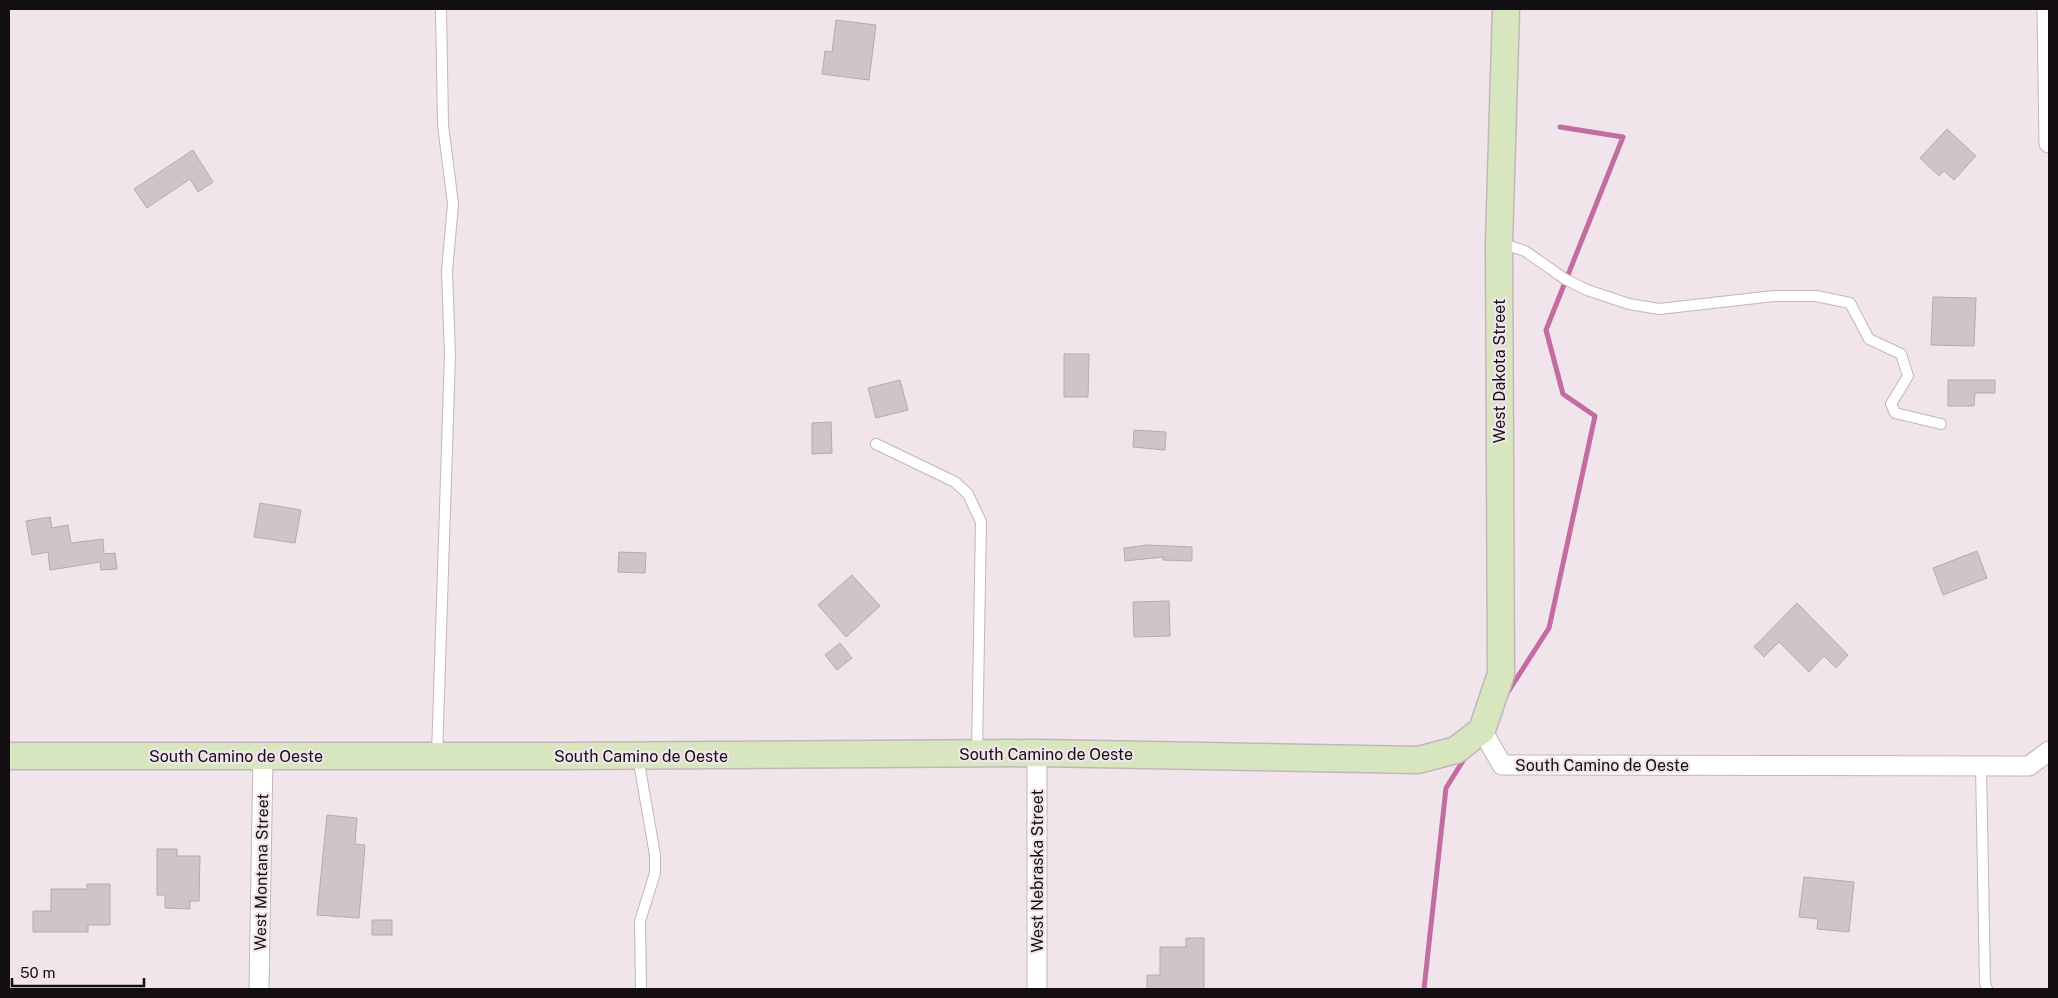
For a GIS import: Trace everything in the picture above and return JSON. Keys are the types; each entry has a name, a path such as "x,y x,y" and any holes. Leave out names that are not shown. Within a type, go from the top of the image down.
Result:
{"street":[{"name":"West Dakota Street","path":"1482,730 1501,674 1499,243 1506,9"},
{"path":"2047,9 2049,143"},
{"name":"South Camino de Oeste","path":"9,756 638,756 1037,753 1418,760 1456,750 1482,730 1502,765 2029,766 2049,751"},
{"name":"West Nebraska Street","path":"1037,753 1037,989"},
{"name":"West Montana Street","path":"259,989 263,755"}],"lane":[{"path":"436,756 450,355 446,270 453,204 443,125 441,9"},
{"path":"1499,243 1525,251 1565,279 1588,290 1628,304 1659,310 1774,296 1816,296 1850,303 1870,339 1901,354 1908,376 1891,404 1895,414 1941,424"},
{"path":"876,444 955,482 968,494 981,522 977,753"},
{"path":"638,756 655,855 655,873 640,921 641,989"},
{"path":"1981,766 1985,983 1987,989"}],"building":[{"path":"836,20 876,25 869,80 822,74 825,51 832,52"},
{"path":"1947,129 1976,156 1954,180 1944,171 1939,176 1920,158"},
{"path":"193,150 213,182 198,192 190,179 147,208 134,189"},
{"path":"1933,297 1976,298 1974,346 1931,345"},
{"path":"1064,354 1089,354 1088,397 1064,397"},
{"path":"900,380 908,410 876,418 868,388"},
{"path":"1948,380 1995,380 1995,393 1975,393 1974,406 1948,406"},
{"path":"831,422 832,453 812,454 812,423"},
{"path":"1134,430 1166,432 1165,450 1133,447"},
{"path":"260,503 301,510 295,543 254,537"},
{"path":"50,517 52,528 68,525 71,543 103,539 104,554 115,553 117,569 101,570 100,562 50,570 48,552 32,555 26,521"},
{"path":"1148,545 1192,547 1192,561 1163,560 1163,557 1125,561 1124,548"},
{"path":"1977,551 1987,578 1943,595 1933,568"},
{"path":"619,552 646,553 645,573 618,572"},
{"path":"852,575 880,606 846,637 818,605"},
{"path":"1169,601 1170,636 1134,637 1133,602"},
{"path":"1797,603 1848,655 1836,668 1824,656 1809,672 1779,642 1764,657 1754,647"},
{"path":"840,643 852,658 837,670 825,655"},
{"path":"327,815 357,818 355,844 365,845 359,918 317,915"},
{"path":"157,849 177,849 177,856 200,856 199,901 190,901 190,909 165,908 165,895 157,895"},
{"path":"1804,877 1854,882 1849,932 1817,929 1818,919 1799,917"},
{"path":"87,884 110,884 110,925 88,925 88,932 33,932 33,911 51,911 51,889 87,889"},
{"path":"372,920 392,920 392,935 372,935"},
{"path":"1186,938 1204,938 1204,989 1147,989 1147,975 1160,975 1160,947 1186,947"}],"waterway":[{"path":"1506,695 1549,628 1595,416 1563,394 1546,330 1623,137 1560,127"},
{"path":"1424,989 1446,788 1466,756"}]}
